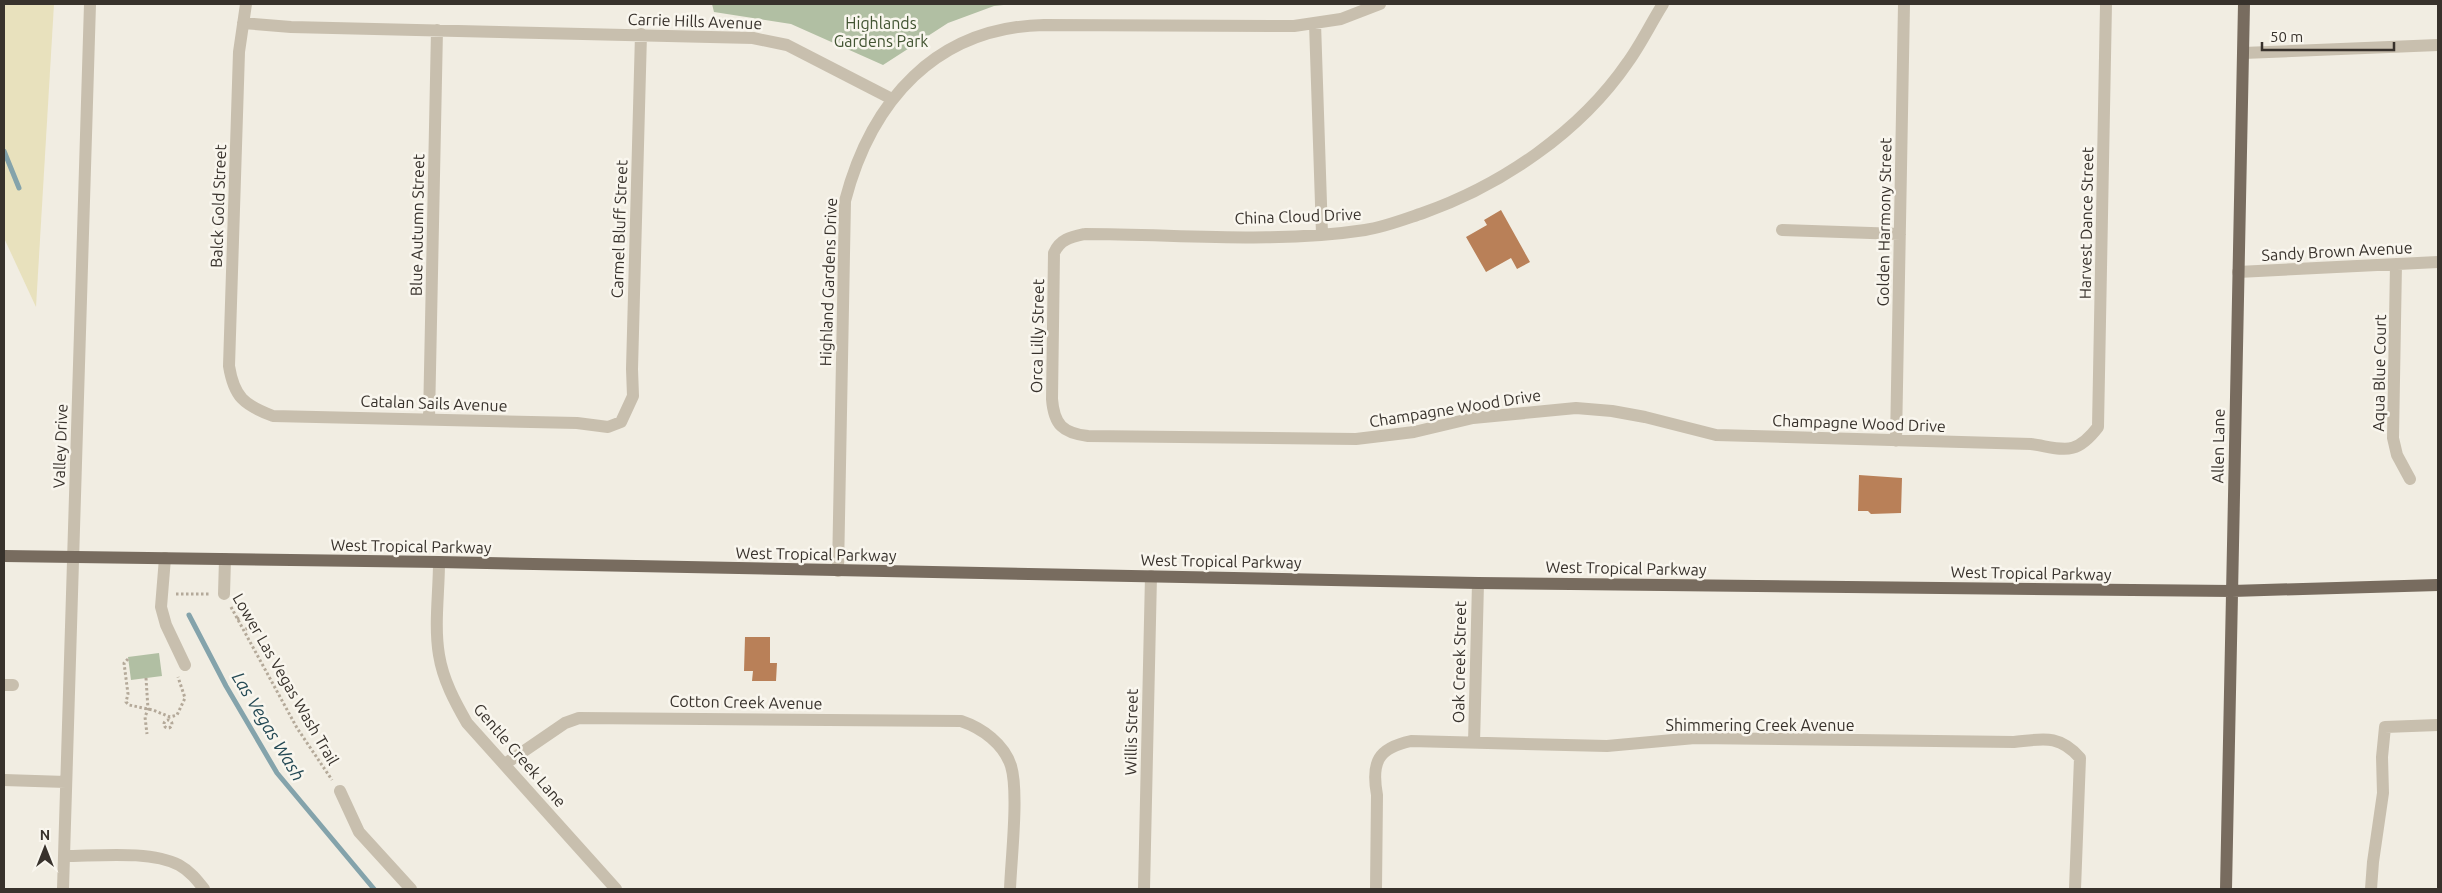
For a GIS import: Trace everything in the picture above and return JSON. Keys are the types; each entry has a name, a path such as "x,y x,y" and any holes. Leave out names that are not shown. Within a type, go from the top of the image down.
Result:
{"main road":[{"name":"Allen Lane","path":"2226,889 2244,4"},
{"name":"West Tropical Parkway","path":"4,556 439,562 1478,583 2232,591 2438,585"}],"street":[{"name":"Valley Drive","path":"63,889 90,4"},
{"name":"Balck Gold Street","path":"246,4 239,52 229,366 232,383 238,396 247,404"},
{"name":"Highland Gardens Drive","path":"838,571 845,201 852,174 863,148 880,115 892,99 938,57 962,42 997,30 1020,25 1294,26 1341,19 1380,4"},
{"name":"China Cloud Drive","path":"1058,244 1085,234 1270,236 1368,230 1439,207 1474,192 1549,145 1607,89 1627,63 1663,4"},
{"name":"Golden Harmony Street","path":"1896,441 1904,4"},
{"name":"Harvest Dance Street","path":"2089,439 2098,427 2106,4"},
{"name":"Carrie Hills Avenue","path":"243,23 291,28 641,34 770,40 787,45 892,99"},
{"path":"1315,23 1322,234"},
{"name":"Blue Autumn Street","path":"429,419 437,30"},
{"name":"Carmel Bluff Street","path":"621,422 633,396 632,369 641,34"},
{"path":"2243,53 2438,45"},
{"path":"1782,230 1900,234"},
{"name":"Orca Lilly Street","path":"1058,244 1054,253 1052,399 1053,411 1062,427"},
{"name":"Sandy Brown Avenue","path":"2238,272 2438,262"},
{"name":"Aqua Blue Court","path":"2396,264 2393,438 2397,455 2410,479"},
{"name":"Catalan Sails Avenue","path":"247,404 273,416 429,419 577,424 608,427 621,422"},
{"name":"Champagne Wood Drive","path":"1062,427 1071,434 1088,436 1135,435 1356,439 1414,432 1473,418 1576,408 1637,415 1716,435 2032,444 2062,450 2075,448 2089,439"},
{"path":"165,558 161,608 181,670"},
{"path":"224,559 224,594"},
{"name":"Gentle Creek Lane","path":"439,562 438,638 444,677 467,723 616,889"},
{"name":"Willis Street","path":"1144,889 1152,576"},
{"name":"Oak Creek Street","path":"1474,743 1478,583"},
{"name":"Cotton Creek Avenue","path":"505,764 564,723 579,718 596,716 961,721 985,733 994,742 1006,756 1014,780 1010,889"},
{"path":"2371,889 2383,793 2382,757 2386,727 2438,726"},
{"name":"Shimmering Creek Avenue","path":"1376,889 1376,795 1374,780 1379,757 1387,748 1411,740 1607,746 1695,738 2014,742 2053,739 2062,742 2080,758 2081,770 2076,817 2075,889"},
{"path":"4,780 66,782"},
{"path":"340,791 360,832 411,889"},
{"path":"64,856 142,857 168,862 180,865 204,889"}],"path":[{"name":"Lower Las Vegas Wash Trail","path":"161,594 224,594 297,728 340,791"},
{"path":"237,619 249,614 253,626 243,630"},
{"path":"128,659 124,663 128,694 126,702 129,706 148,709 169,718 177,715 184,704 181,670"},
{"path":"146,678 148,709 145,717 147,734"}],"green space":[{"name":"Highlands Gardens Park","path":"712,4 1013,4 994,6 948,23 883,65 791,24 714,12"},
{"path":"159,653 162,676 131,680 128,657"}],"sand":[{"path":"4,4 54,4 36,307 4,238"}],"building":[{"path":"1501,210 1530,262 1517,269 1511,258 1486,272 1466,237 1487,225 1484,220"},
{"path":"1859,475 1902,478 1901,513 1871,514 1868,511 1858,511"},
{"path":"745,637 770,637 770,663 777,663 776,681 752,681 753,671 744,671"}],"waterway":[{"name":"Las Vegas Wash","path":"4,151 19,188"},
{"name":"Las Vegas Wash","path":"189,615 226,686 277,773 374,889"}]}
